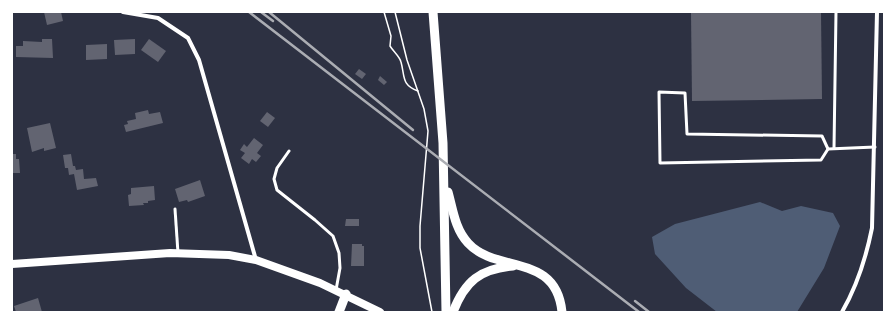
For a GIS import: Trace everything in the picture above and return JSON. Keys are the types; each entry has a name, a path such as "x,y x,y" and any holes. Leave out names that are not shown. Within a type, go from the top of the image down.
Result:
{"highway":[{"path":"433,12 444,174 446,312"},
{"path":"444,174 456,221 468,243 487,256 534,269 549,281 558,294 562,312"},
{"path":"453,312 463,291 480,274 502,267 520,265"},
{"path":"339,312 346,294"}],"main road":[{"path":"12,264 178,253 229,255 256,260 336,290 380,312"}],"street":[{"path":"123,12 158,18 188,38 199,60 256,260"},
{"path":"842,312 857,283 868,250 872,228 877,12"}],"lane":[{"path":"834,148 836,12"},
{"path":"828,149 822,136 686,134 685,93 659,92 660,163 820,160 828,149 874,147"},
{"path":"289,152 277,168 274,178 278,190 316,220 333,236 339,261 336,290"},
{"path":"175,209 178,253"}],"path":[{"path":"384,12 391,36 390,46 401,61 404,79 409,88 418,91"},
{"path":"395,12 407,60 424,109 428,132 420,226 420,248 432,312"}],"water":[{"path":"760,202 782,211 801,206 833,213 840,226 824,268 797,312 717,312 686,288 655,254 652,237 675,224"}],"building":[{"path":"44,12 61,12 63,21 47,25"},
{"path":"691,12 821,12 822,99 692,101"},
{"path":"42,39 52,39 53,58 16,57 16,46 23,46 23,41 42,42"},
{"path":"135,39 135,54 115,55 114,40"},
{"path":"149,39 166,51 158,62 141,50"},
{"path":"107,44 107,59 86,60 86,45"},
{"path":"359,69 366,74 362,79 355,74"},
{"path":"380,76 387,82 384,85 378,80"},
{"path":"148,110 149,114 160,112 163,123 126,132 124,125 128,124 127,121 136,119 135,113"},
{"path":"267,112 275,118 268,127 260,121"},
{"path":"50,123 56,148 44,151 44,148 32,152 27,128"},
{"path":"254,138 263,145 257,153 261,156 256,162 252,159 249,164 241,158 245,153 240,150 244,144 247,147"},
{"path":"12,154 16,154 16,159 19,159 20,173 12,173"},
{"path":"71,154 73,166 75,166 76,170 83,169 84,179 96,178 98,186 77,190 74,174 69,175 68,168 65,168 63,155"},
{"path":"200,180 205,196 188,202 187,200 179,202 175,189"},
{"path":"154,186 155,200 148,201 148,203 143,203 144,205 129,206 128,195 131,194 131,188"},
{"path":"346,219 359,219 359,226 345,226"},
{"path":"352,244 362,244 362,246 364,246 364,266 351,266"},
{"path":"38,298 42,312 16,312 14,306"}],"railway":[{"path":"249,12 639,312"},
{"path":"261,12 273,21"},
{"path":"269,12 413,130"},
{"path":"635,301 649,312"}]}
